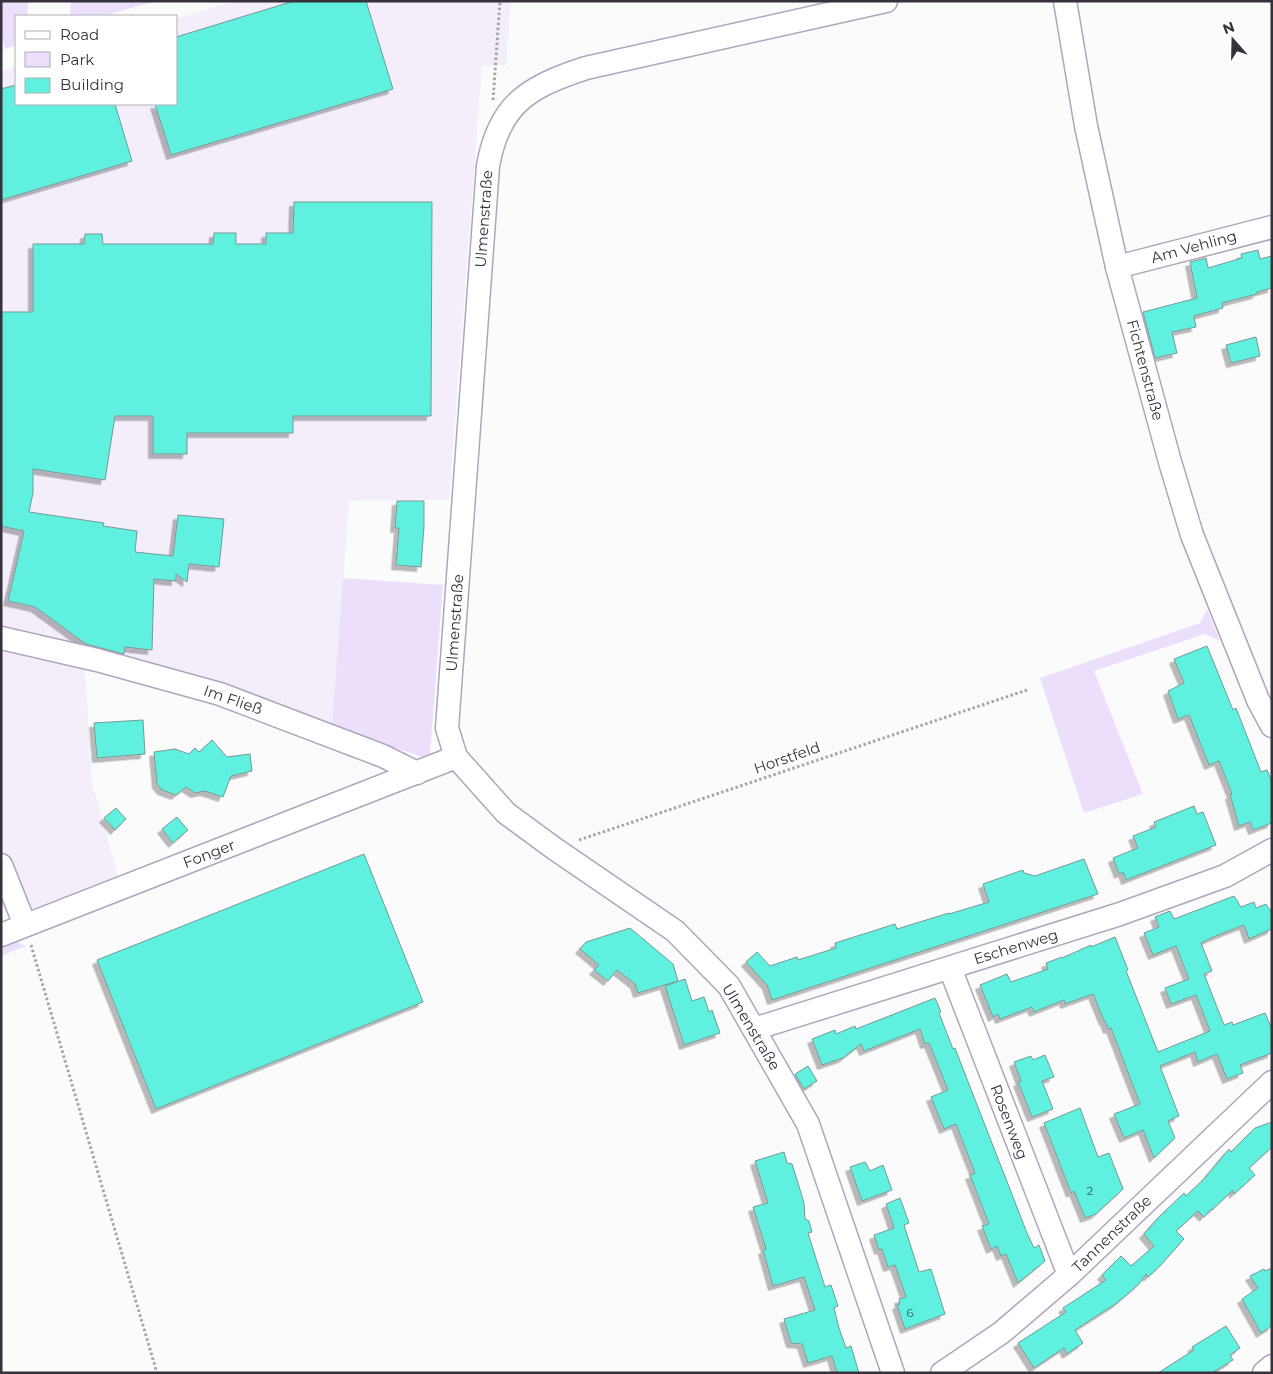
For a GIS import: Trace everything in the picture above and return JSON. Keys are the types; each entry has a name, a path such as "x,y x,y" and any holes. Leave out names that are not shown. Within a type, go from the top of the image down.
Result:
{"street":[{"name":"Ulmenstraße","path":"886,1 586,68 564,75 533,90 515,103 505,116 494,141 488,166 447,728 456,757 506,813 675,931 729,986 808,1124 893,1373"},
{"name":"Fichtenstraße","path":"1065,1 1086,126 1117,267 1170,462 1192,535 1258,700 1272,726"},
{"name":"Am Vehling","path":"1117,267 1272,227"},
{"name":"Im Fließ","path":"1,638 96,660 220,694 383,756 417,773"},
{"path":"417,773 456,757"},
{"name":"Fonger","path":"1,935 417,773"},
{"name":"Eschenweg","path":"754,1029 1138,908 1225,876 1272,850"},
{"path":"1,865 25,925"},
{"name":"Rosenweg","path":"950,968 1069,1275"},
{"name":"Tannenstraße","path":"942,1373 1001,1333 1069,1275 1272,1082"},
{"path":"1264,1373 1272,1366"}],"path":[{"path":"492,104 500,1"},
{"name":"Horstfeld","path":"555,848 1027,690"},
{"path":"25,925 157,1373"}],"shaded area":[{"path":"235,1 511,1 506,66 482,66 449,500 349,501 332,726 125,659 1,626 1,71 15,67 15,105 178,105 178,18"},
{"path":"1,645 85,665 92,782 119,880 39,912 24,906 1,850"}],"green space":[{"path":"1,1 28,1 27,15 15,15 15,45 5,49 1,34"},
{"path":"71,1 156,1 107,15 70,15"},
{"path":"343,578 443,585 430,753 425,758 332,726"},
{"path":"1207,609 1220,641 1205,634 1094,671 1143,794 1084,813 1040,678 1200,623"},
{"path":"14,941 26,946 1,956 1,946"}],"building":[{"path":"294,1 366,1 393,89 171,155 155,105 178,105 178,36"},
{"path":"15,85 15,105 115,105 132,161 1,200 1,89"},
{"path":"294,202 432,202 431,416 293,416 293,433 187,433 187,454 153,454 153,416 115,416 105,480 33,469 33,493 29,512 104,523 103,526 137,531 135,552 173,556 178,515 224,519 219,567 189,564 187,582 176,574 176,581 154,579 152,650 125,647 124,654 86,644 35,607 8,601 24,531 1,526 1,312 33,312 33,244 84,244 85,234 102,234 103,244 213,244 214,233 236,233 236,244 266,244 266,233 293,233"},
{"path":"1258,250 1260,259 1272,256 1272,288 1222,303 1223,308 1194,316 1196,327 1172,332 1177,353 1155,358 1143,312 1197,298 1190,262 1206,258 1208,268 1242,258 1241,254"},
{"path":"1256,337 1260,356 1231,363 1226,345"},
{"path":"397,501 424,501 421,567 396,565 399,528 395,528"},
{"path":"1207,646 1233,710 1236,708 1261,772 1267,770 1272,782 1272,823 1253,830 1250,822 1239,826 1230,795 1232,794 1219,761 1209,765 1189,715 1178,719 1168,691 1184,683 1174,659"},
{"path":"143,720 145,754 97,758 94,723"},
{"path":"212,740 227,757 250,754 252,771 231,776 223,797 205,791 195,793 186,787 176,795 162,790 157,784 154,752 175,749 189,754 195,748 199,752"},
{"path":"1194,806 1197,814 1203,812 1216,845 1126,880 1123,872 1119,874 1113,858 1138,848 1133,836 1156,827 1154,822"},
{"path":"116,808 126,819 115,830 104,818"},
{"path":"177,817 188,830 173,843 162,829"},
{"path":"364,854 423,1002 156,1109 97,960"},
{"path":"1084,859 1098,894 772,1000 767,985 746,962 757,952 770,966 797,957 798,960 836,948 835,943 895,924 897,929 989,902 983,884 1023,870 1024,873 1035,876"},
{"path":"1234,896 1241,907 1254,902 1256,908 1266,904 1272,913 1272,929 1249,939 1244,925 1201,943 1212,971 1204,974 1224,1025 1232,1022 1233,1025 1265,1013 1272,1029 1272,1053 1240,1065 1243,1073 1227,1079 1217,1054 1198,1062 1195,1052 1160,1066 1179,1116 1168,1121 1175,1138 1154,1158 1143,1130 1124,1138 1114,1114 1140,1104 1111,1028 1108,1029 1093,994 1065,1004 1064,1000 1034,1012 1032,1007 1000,1019 998,1014 993,1017 980,985 1007,974 1011,982 1048,969 1046,963 1115,937 1128,970 1126,971 1158,1052 1210,1031 1196,995 1171,1004 1165,988 1189,979 1176,946 1153,955 1144,933 1159,927 1155,917 1170,911 1174,919"},
{"path":"630,928 673,964 678,981 638,993 635,984 617,970 608,981 594,970 599,965 580,949 586,942"},
{"path":"685,979 692,1001 704,997 709,1012 712,1010 720,1033 684,1045 665,986"},
{"path":"935,998 953,1049 955,1048 1027,1233 1034,1248 1039,1245 1045,1261 1018,1283 1006,1254 1001,1256 997,1246 991,1249 982,1226 989,1224 970,1175 975,1173 956,1124 944,1129 931,1097 948,1090 929,1043 925,1044 920,1029 864,1051 861,1044 843,1058 822,1065 812,1039 835,1030 836,1034 855,1026 856,1029"},
{"path":"1045,1055 1054,1077 1042,1081 1053,1109 1032,1117 1018,1082 1021,1081 1014,1062 1031,1056 1033,1060"},
{"path":"808,1066 817,1081 804,1089 795,1074"},
{"path":"1080,1108 1098,1157 1109,1153 1123,1189 1096,1214 1085,1218 1074,1191 1071,1193 1044,1123"},
{"path":"1272,1122 1272,1147 1249,1168 1255,1175 1234,1194 1233,1190 1204,1217 1198,1211 1176,1231 1184,1239 1161,1265 1148,1277 1146,1274 1139,1284 1117,1303 1075,1330 1083,1343 1067,1354 1064,1348 1034,1368 1018,1343 1066,1312 1063,1308 1106,1280 1102,1275 1121,1256 1131,1266 1154,1246 1144,1234 1158,1218 1184,1193 1186,1196 1204,1179 1229,1149 1231,1152 1255,1128"},
{"path":"784,1152 787,1163 792,1164 798,1183 804,1203 805,1219 809,1221 812,1232 808,1233 825,1287 831,1285 838,1306 834,1308 839,1328 846,1348 851,1346 859,1373 837,1373 832,1356 808,1363 802,1344 791,1343 784,1319 815,1310 804,1277 773,1286 763,1250 766,1249 753,1207 768,1203 755,1161"},
{"path":"865,1162 870,1171 883,1165 892,1190 862,1201 850,1167"},
{"path":"900,1198 909,1223 904,1225 919,1272 931,1269 945,1314 905,1329 897,1305 900,1304 899,1299 906,1297 895,1265 888,1267 882,1249 879,1250 874,1235 894,1228 886,1204"},
{"path":"1272,1268 1272,1326 1261,1333 1242,1299 1258,1288 1250,1276 1264,1269 1265,1271"},
{"path":"1226,1326 1240,1348 1230,1355 1233,1360 1212,1373 1158,1373 1194,1350 1192,1347"}]}
